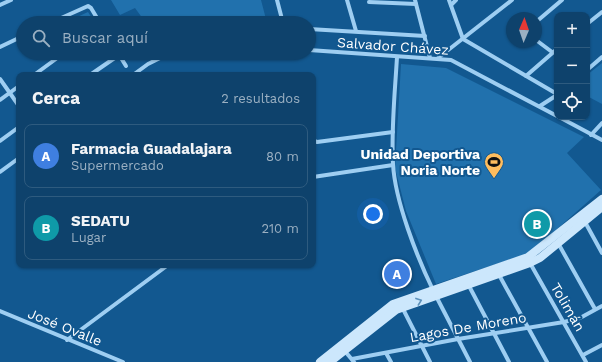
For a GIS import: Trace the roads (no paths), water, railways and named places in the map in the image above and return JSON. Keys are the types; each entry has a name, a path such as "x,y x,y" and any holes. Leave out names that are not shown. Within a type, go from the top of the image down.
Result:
{"main road":[{"path":"320,362 342,348 397,307 434,292 498,271 530,263 602,199"},
{"path":"434,292 467,284 528,257 585,222 602,207"},
{"path":"330,362 342,348"}],"street":[{"path":"0,5 11,0"},
{"path":"277,0 281,16"},
{"path":"347,0 356,31"},
{"path":"456,0 450,2 463,39 554,92"},
{"path":"438,58 512,0"},
{"path":"542,17 562,0"},
{"path":"369,2 415,2 430,58"},
{"path":"66,16 88,6 96,16"},
{"path":"590,22 602,12"},
{"path":"316,29 425,36"},
{"path":"0,46 16,39"},
{"path":"526,76 552,52 542,44"},
{"name":"Salvador Chávez","path":"316,51 397,57 438,58 459,63 554,114"},
{"path":"397,57 393,132 393,165 403,212 420,261 434,292 470,362"},
{"path":"590,68 602,58"},
{"path":"38,72 54,60"},
{"path":"94,72 110,60"},
{"path":"122,60 126,66"},
{"path":"137,72 156,60"},
{"path":"0,79 16,102"},
{"path":"0,100 16,88"},
{"path":"540,106 554,96"},
{"name":"Salvador Chávez","path":"565,120 602,140"},
{"path":"591,135 602,123"},
{"path":"0,141 16,129"},
{"path":"316,142 393,132"},
{"path":"0,172 16,160"},
{"path":"316,177 393,165"},
{"path":"585,222 602,253"},
{"path":"556,241 595,309"},
{"name":"Tolimán","path":"530,263 586,362"},
{"path":"67,340 164,268"},
{"path":"498,271 547,362"},
{"path":"467,284 509,362"},
{"name":"Lagos De Moreno","path":"342,348 353,360 458,339 564,322 580,318 602,306"},
{"path":"397,307 422,346 430,362"},
{"name":"José Ovalle","path":"0,311 123,362"},
{"path":"583,355 602,345"},
{"path":"386,353 391,362"}],"place":[{"name":"Unidad Deportiva Noria Norte","path":"494,179"},
{"name":"SEDATU","path":"537,224"},
{"name":"Farmacia Guadalajara","path":"397,274"}]}
